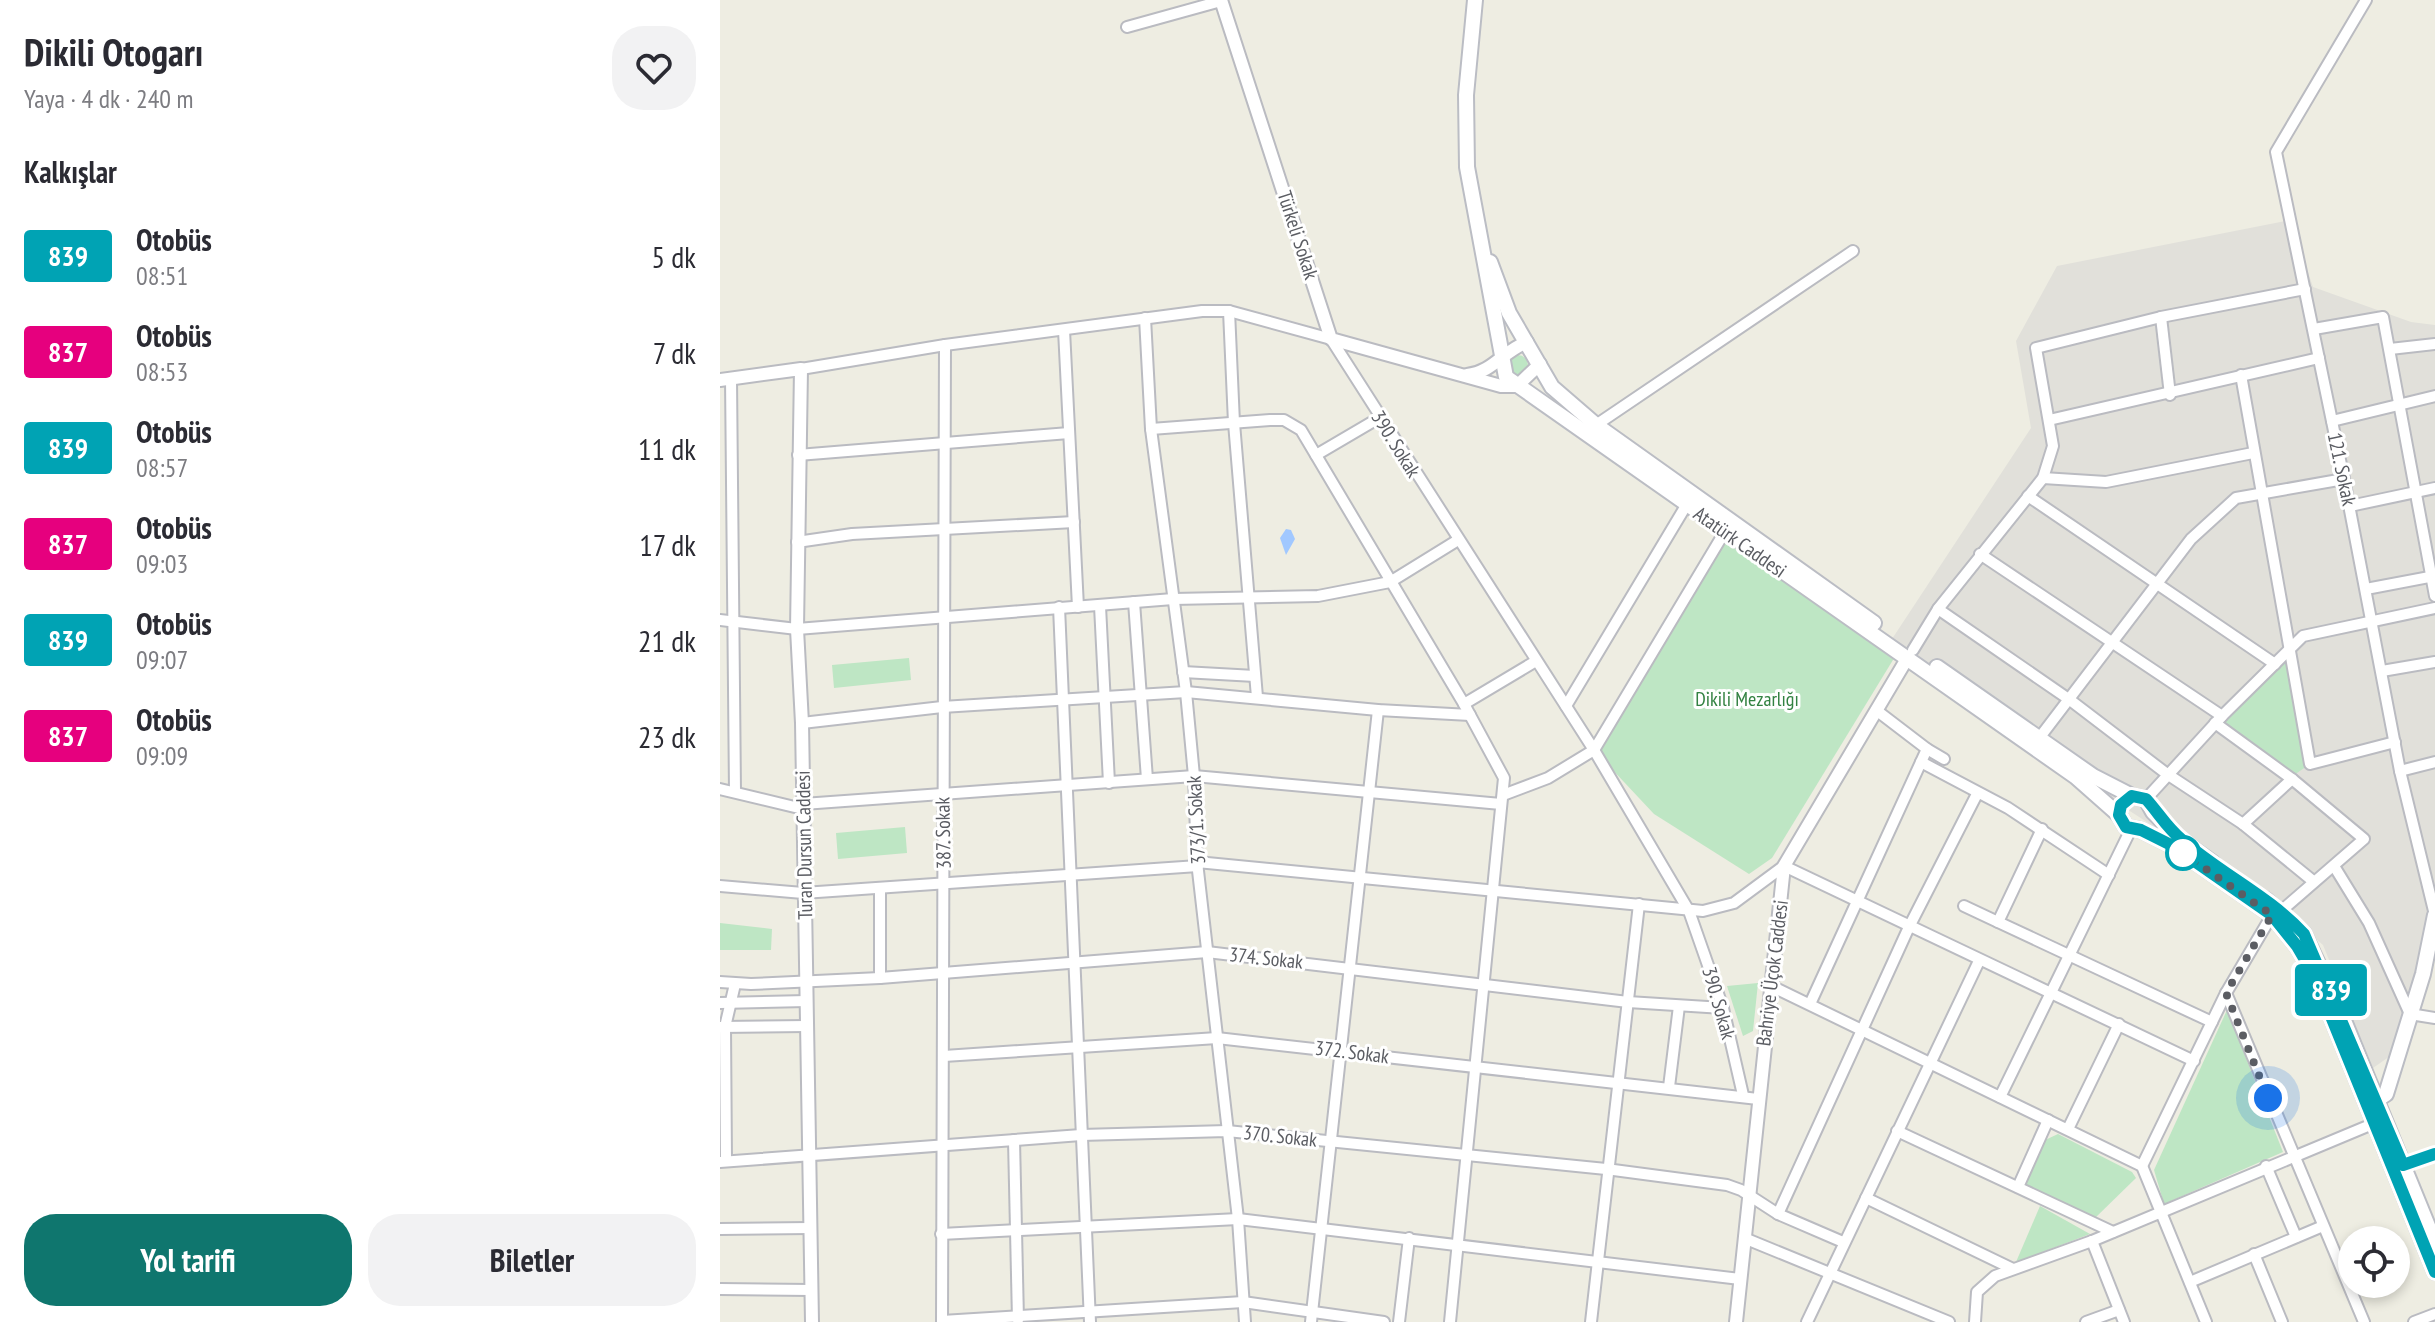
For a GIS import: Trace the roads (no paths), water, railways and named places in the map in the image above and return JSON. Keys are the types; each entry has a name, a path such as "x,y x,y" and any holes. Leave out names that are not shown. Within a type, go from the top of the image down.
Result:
{"main road":[{"name":"Atatürk Caddesi","path":"1475,0 1465,134 1473,200 1500,359 1506,377 1724,533 2040,737 2093,776 2143,802 2182,841 2276,913 2315,977 2433,1233"},
{"name":"Atatürk Caddesi","path":"1473,200 1485,248 1509,313 1552,387 1596,425 2076,777 2136,830 2173,846 2276,913"},
{"path":"2119,815 2121,805 2143,802 2148,825 2136,830"},
{"path":"2373,1103 2386,1094 2410,1014 2428,982 2435,915"},
{"path":"2362,1078 2396,1059"},
{"name":"Atatürk Caddesi","path":"2373,1103 2375,1123 2435,1272"}],"street":[{"path":"1127,27 1221,0"},
{"name":"Türkeli Sokak","path":"1221,0 1331,339"},
{"name":"121. Sokak","path":"2366,0 2276,152 2350,506 2400,771 2435,915"},
{"path":"1596,425 1853,251"},
{"path":"1910,654 1938,609 2043,478 2053,446 2036,348 2161,317 2305,289"},
{"path":"1229,311 1234,423 1257,697"},
{"path":"735,792 725,621 726,379 945,345 1145,318 1229,311 1501,386 1517,386 1540,364"},
{"path":"2161,317 2170,395"},
{"path":"2314,329 2383,317 2435,596"},
{"name":"373/1. Sokak","path":"1145,318 1151,429 1186,692 1194,776 1197,864 1238,1219 1245,1322"},
{"path":"1064,330 1078,607"},
{"name":"390. Sokak","path":"1331,339 1594,750 1689,911 1723,1008 1743,1095"},
{"path":"1464,376 1490,370 1513,348 1527,342"},
{"path":"2390,349 2435,344"},
{"name":"387. Sokak","path":"942,1321 945,345"},
{"path":"2049,420 2170,395 2319,358"},
{"name":"Turan Dursun Caddesi","path":"801,369 797,629 802,723 812,1322"},
{"path":"2241,375 2310,764 2395,742"},
{"path":"2332,421 2435,396"},
{"path":"1316,455 1379,418"},
{"path":"1151,429 1284,420 1301,430 1502,772 1494,893 1473,1066 1450,1322"},
{"path":"798,455 1069,433"},
{"path":"2043,478 2106,482 2253,453"},
{"path":"2040,737 2191,539 2236,498 2344,479"},
{"path":"2350,506 2435,488"},
{"path":"2028,496 2275,664"},
{"path":"1566,706 1687,504"},
{"path":"797,542 943,529 1074,522"},
{"path":"720,789 803,806 1194,776 1502,800 1548,778 1594,750 1724,533"},
{"path":"725,621 797,629 942,620 1173,599 1318,596 1390,582 1458,540"},
{"path":"1980,554 2113,640 2218,720 2364,839 2276,913 2226,993 2142,1166"},
{"path":"2366,589 2433,576"},
{"path":"1134,602 1147,779"},
{"path":"1100,606 1109,783"},
{"path":"1059,607 1068,874 1090,1316"},
{"path":"2143,802 2218,720 2303,636 2435,608"},
{"path":"1938,609 2070,700 2167,774 2243,824 2313,881"},
{"name":"Bahriye Üçok Caddesi","path":"1736,1322 1747,1194 1784,866 1910,654"},
{"path":"802,723 942,707 1186,692 1378,710 1467,710 1536,661"},
{"path":"2382,671 2435,662"},
{"path":"1183,672 1255,676"},
{"path":"1312,1318 1378,710"},
{"path":"1876,710 1944,759"},
{"path":"1810,1004 1927,749"},
{"path":"1921,762 2042,829 2109,875"},
{"path":"2400,771 2435,762"},
{"path":"2243,824 2292,779"},
{"path":"1778,1214 1909,927 1977,794"},
{"path":"1998,922 2042,829"},
{"path":"2000,1097 2109,875 2136,830"},
{"path":"720,886 803,893 1197,864 1713,911 1734,903 1784,866 2194,1061"},
{"path":"2334,866 2369,923 2410,1014 2435,1018"},
{"path":"880,888 880,978"},
{"path":"1591,1322 1606,1169 1639,904"},
{"path":"1964,906 2212,1022"},
{"name":"374. Sokak","path":"720,982 880,978 1207,952 1628,1002 1723,1008"},
{"path":"1807,1322 1979,961"},
{"path":"723,1161 722,1027 725,1004 735,984"},
{"path":"1771,986 2142,1166 2206,1322"},
{"path":"2226,993 2364,1322"},
{"path":"725,1004 807,1001"},
{"path":"1669,1087 1679,1006"},
{"path":"2068,1129 2119,1024"},
{"path":"722,1027 807,1026"},
{"name":"372. Sokak","path":"944,1056 1217,1038 1758,1099"},
{"path":"2018,1187 2048,1120"},
{"path":"1975,1322 1977,1292 1995,1276 2092,1241 2375,1123"},
{"name":"370. Sokak","path":"723,1161 1081,1135 1227,1131 1606,1169 1727,1185 1778,1214 1843,1242"},
{"path":"1897,1131 2113,1232"},
{"path":"1014,1140 1018,1319"},
{"path":"2403,1165 2435,1154"},
{"path":"2266,1166 2296,1237"},
{"path":"1866,1198 2013,1269"},
{"path":"941,1234 1238,1219 1740,1279"},
{"path":"2190,1282 2323,1226"},
{"path":"720,1229 811,1228"},
{"path":"1399,1322 1409,1238"},
{"path":"1744,1238 1827,1275 1949,1322"},
{"path":"2092,1241 2124,1322"},
{"path":"2254,1254 2282,1322"},
{"path":"720,1289 811,1290"},
{"path":"942,1321 1090,1316 1243,1302 1312,1318 1384,1322"},
{"path":"2086,1322 2119,1310"},
{"path":"2414,1322 2435,1314"}],"water":[{"path":"1286,529 1291,530 1295,539 1286,555 1280,538"}],"park label":[{"name":"Dikili Mezarlığı","path":"1747,699"}]}
